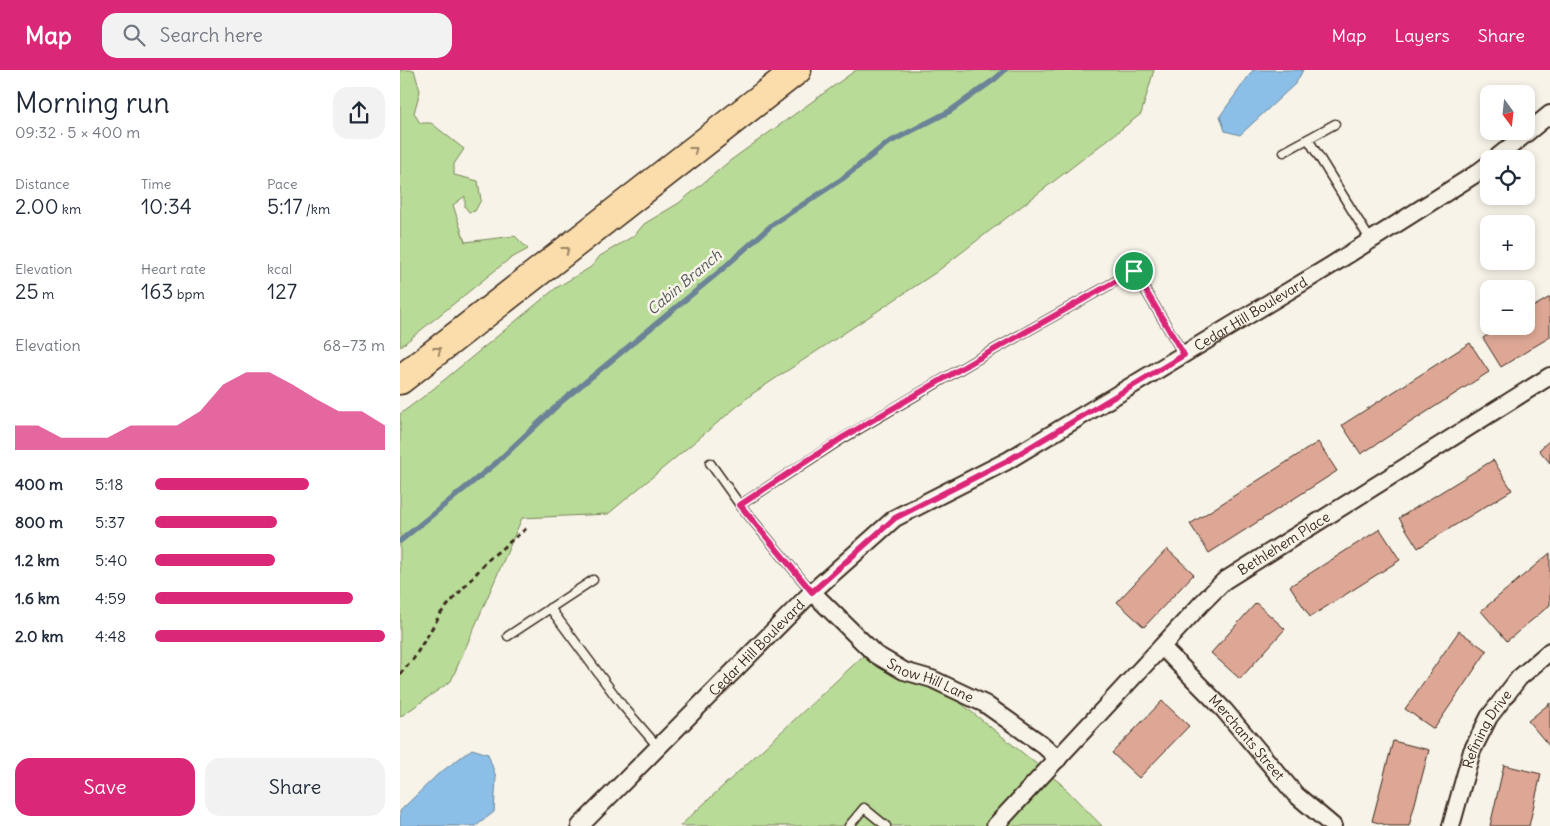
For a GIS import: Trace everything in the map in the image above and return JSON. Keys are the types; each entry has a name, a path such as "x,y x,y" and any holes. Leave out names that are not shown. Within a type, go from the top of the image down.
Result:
{"highway":[{"path":"400,380 797,70"}],"street":[{"path":"1506,150 1550,114"},
{"name":"Cedar Hill Boulevard","path":"580,826 812,592 895,518 1007,461 1371,241 1480,171"},
{"name":"Bethlehem Place","path":"996,826 1224,581 1550,376"},
{"name":"Snow Hill Lane","path":"812,592 875,654 904,671 932,680 985,704 1043,745 1058,758"},
{"name":"Merchants Street","path":"1162,647 1224,710 1295,794 1332,826"},
{"name":"Refining Drive","path":"1452,826 1472,751 1489,717 1519,678 1550,651"}],"lane":[{"path":"1284,152 1335,124"},
{"path":"1308,139 1371,241"},
{"path":"740,505 842,438 1134,271 1184,355"},
{"path":"710,463 740,505 812,592"},
{"path":"508,636 593,580"},
{"path":"550,608 622,705 658,748"},
{"path":"849,826 864,808 886,826"}],"path":[{"path":"400,674 414,658 440,613 489,559 528,527"}],"green space":[{"path":"400,70 414,70 420,91 414,113 420,123 431,123 464,149 454,164 454,175 478,181 481,200 475,211 469,212 465,207 465,196 453,205 465,242 515,236 528,249 508,260 400,347"},
{"path":"856,70 1154,70 1141,114 935,273 752,394 608,514 522,518 451,681 400,717 400,414 556,288 591,267 600,256 635,235 644,224 679,203 731,160"},
{"path":"863,656 898,667 948,693 1060,783 1102,826 680,826"}],"water":[{"path":"1253,70 1303,70 1296,83 1240,135 1225,131 1220,116"},
{"path":"472,749 488,754 496,777 494,812 476,826 400,826 400,811 437,775"}],"building":[{"path":"1550,297 1550,337 1501,367 1483,338 1488,335 1535,335 1535,306"},
{"path":"1470,343 1489,372 1361,454 1342,425"},
{"path":"1550,440 1550,463 1539,450"},
{"path":"1318,442 1337,471 1209,553 1190,524"},
{"path":"1493,460 1512,490 1418,548 1399,518"},
{"path":"1380,529 1400,560 1310,617 1290,586"},
{"path":"1167,549 1194,574 1144,627 1117,602"},
{"path":"1550,553 1550,605 1507,641 1481,611"},
{"path":"1256,603 1285,629 1240,679 1211,653"},
{"path":"1459,631 1487,651 1434,729 1405,709"},
{"path":"1162,701 1189,726 1139,778 1112,753"},
{"path":"1550,703 1550,747 1528,721"},
{"path":"1393,741 1429,750 1409,826 1390,826 1372,821"},
{"path":"1504,765 1541,774 1529,826 1490,826"}],"waterway":[{"name":"Cabin Branch","path":"400,541 496,463 561,402 719,272 773,224 842,179 886,144 950,111 1005,70"}],"route":[{"path":"1134,271 1184,355 1007,461 895,518 812,592 740,505 842,438 1134,271"}]}
